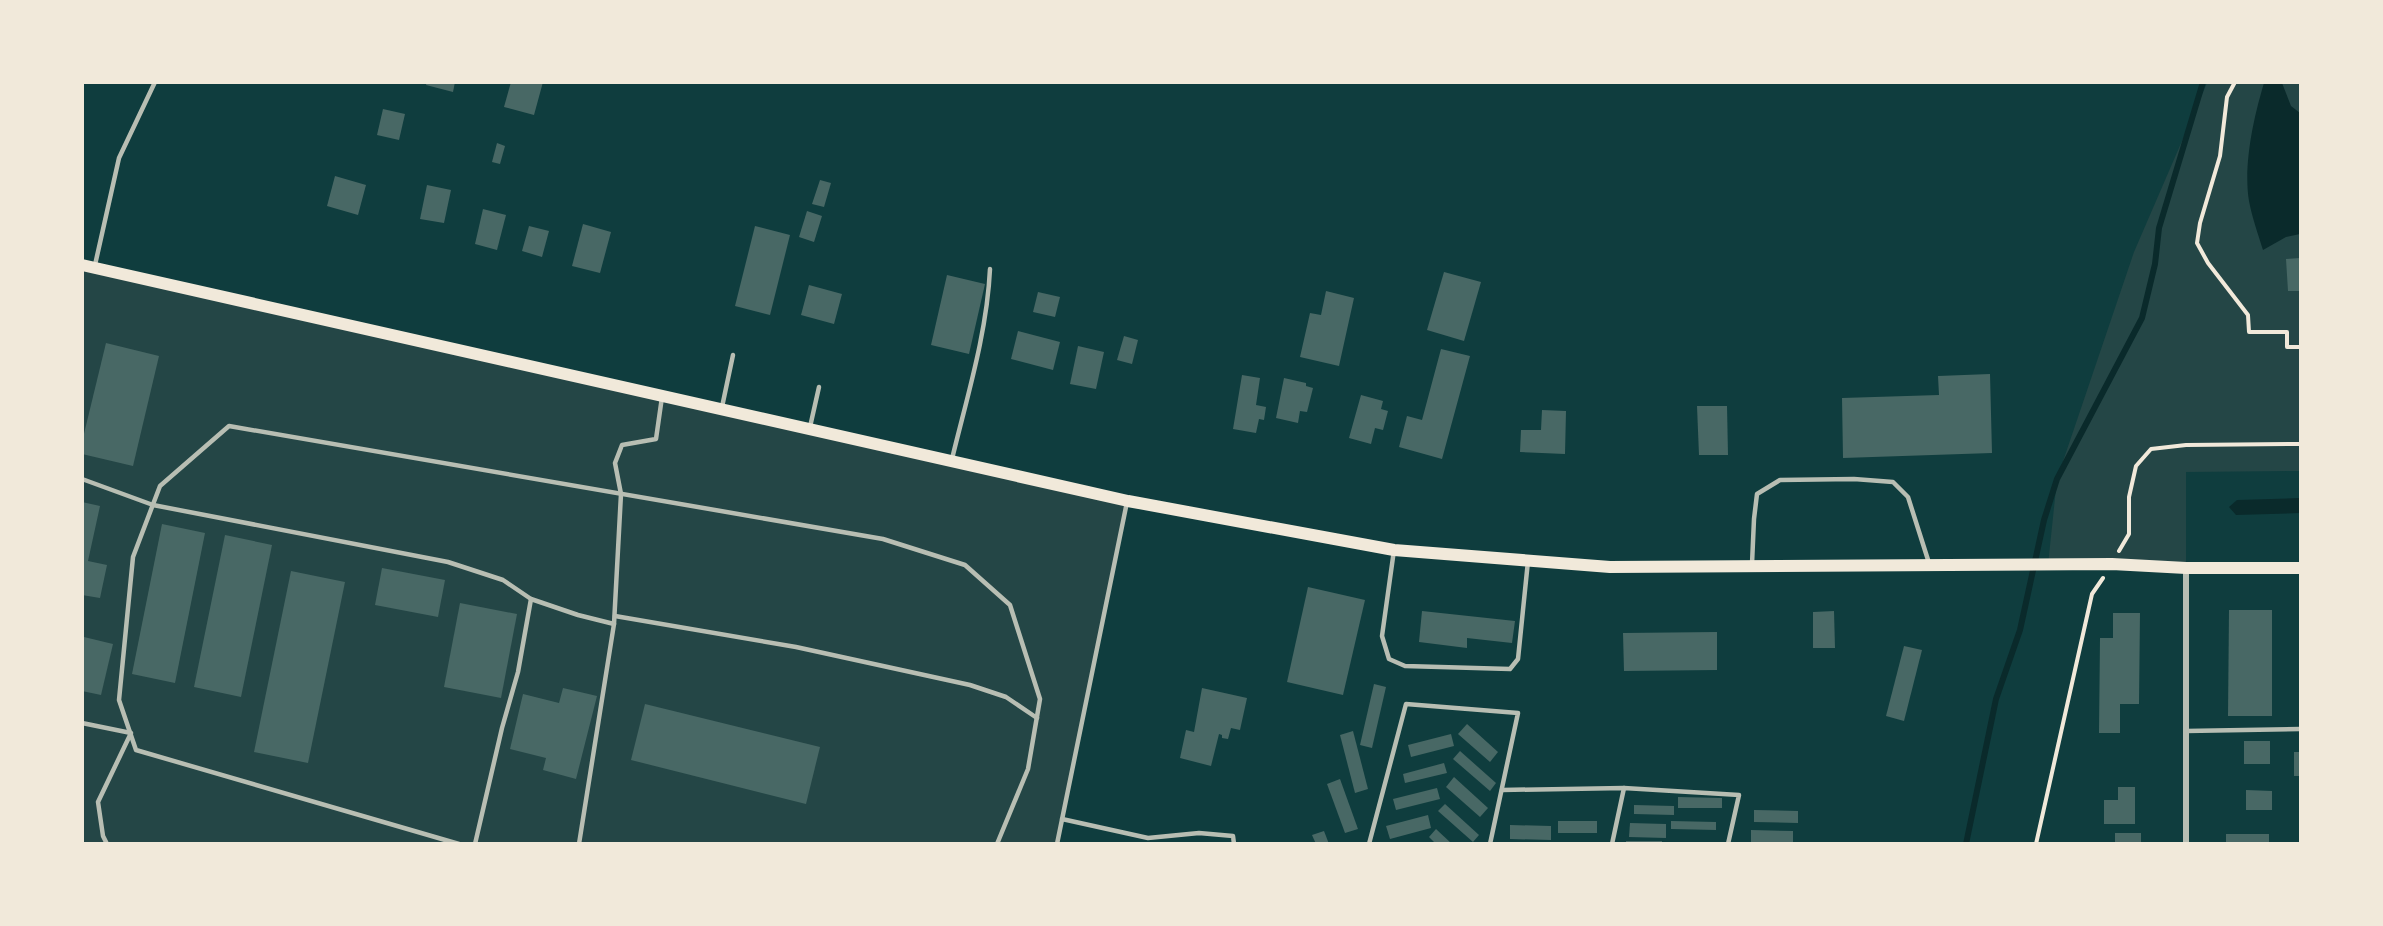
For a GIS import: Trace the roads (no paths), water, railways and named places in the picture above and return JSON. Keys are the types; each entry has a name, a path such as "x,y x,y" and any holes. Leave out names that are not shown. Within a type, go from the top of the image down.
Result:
{"main road":[{"path":"89,267 1128,501 1394,550 1610,567 2112,564 2186,568 2301,568"}],"street":[{"path":"2186,568 2186,843"}],"lane":[{"path":"89,267 119,158 155,82"},
{"path":"951,461 989,293 990,269"},
{"path":"722,410 733,355"},
{"path":"809,429 819,387"},
{"path":"579,843 615,616 621,494 615,464 622,445 656,439 662,397"},
{"path":"459,843 136,750 119,700 133,557 160,486 230,426 883,539 965,565 1010,605 1040,699 1028,769 997,843"},
{"path":"82,479 153,505 448,562 503,580 531,599 614,624"},
{"path":"1752,567 1757,494 1780,480 1854,479 1893,482 1908,497 1921,532 1929,565"},
{"path":"1057,843 1128,501"},
{"path":"1394,550 1382,636 1389,659 1405,666 1510,669 1518,659 1528,560"},
{"path":"475,843 502,728 518,672 531,599"},
{"path":"615,616 796,647 970,685 1006,697 1037,718"},
{"path":"1369,843 1406,704 1518,713 1490,843"},
{"path":"82,723 131,733"},
{"path":"2186,731 2301,729"},
{"path":"107,843 103,836 98,802 131,733"},
{"path":"1502,790 1624,788 1739,795 1728,843"},
{"path":"1612,843 1624,788"},
{"path":"1062,819 1148,838 1199,832 1221,833 1233,836 1234,843"}],"waterway":[{"path":"1966,844 1996,699 2020,630 2044,520 2057,479 2142,318 2155,264 2159,228 2203,82"}]}
